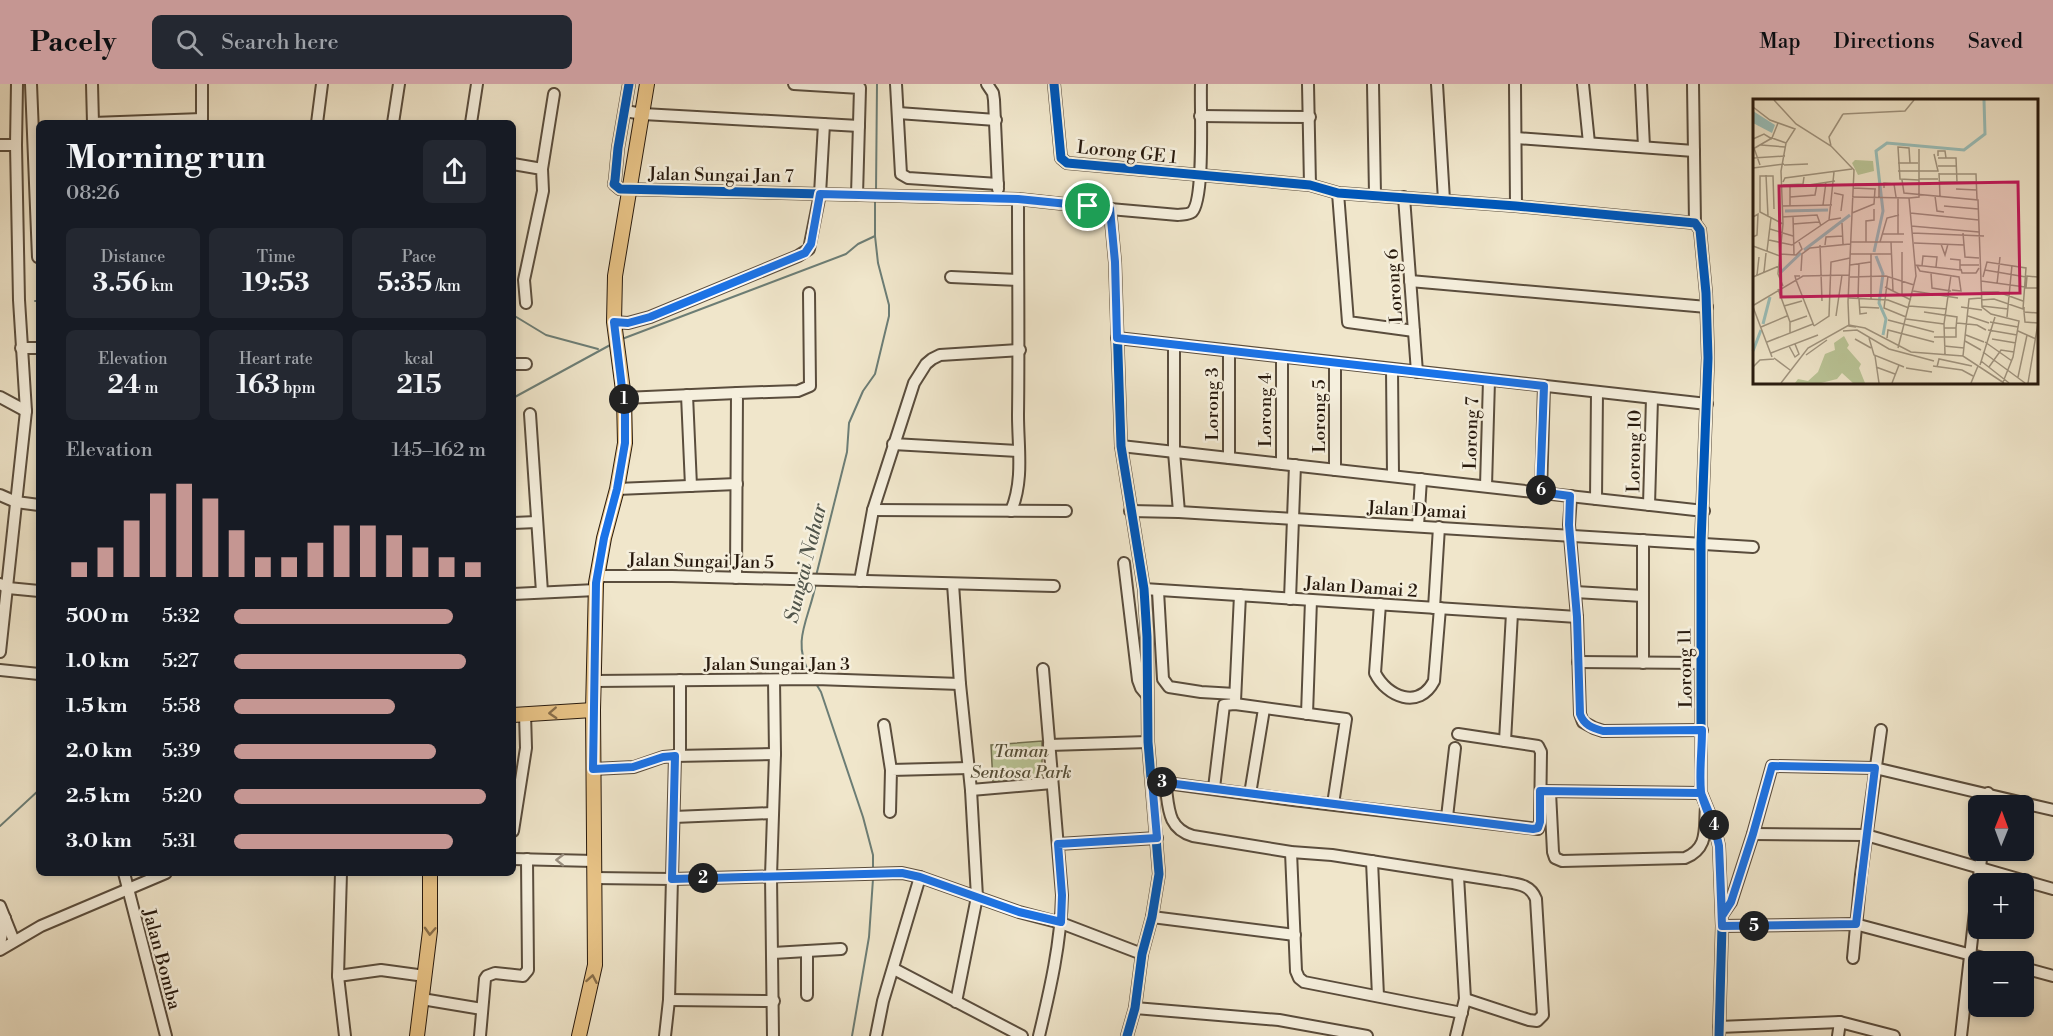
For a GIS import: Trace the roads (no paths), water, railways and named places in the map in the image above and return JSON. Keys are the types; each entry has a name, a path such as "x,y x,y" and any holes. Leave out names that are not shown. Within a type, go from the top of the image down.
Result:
{"main road":[{"path":"579,1036 595,965 593,710 597,583 604,538 617,489 625,443 624,398 614,326 615,276 647,84"},
{"path":"519,715 593,710"},
{"path":"417,1036 430,931 430,876"}],"street":[{"path":"0,652 4,586 26,411 21,348 16,146 17,84"},
{"path":"31,84 36,208"},
{"path":"93,84 93,120"},
{"path":"202,84 202,120"},
{"path":"317,120 322,84"},
{"path":"393,120 399,84"},
{"path":"471,120 477,84"},
{"path":"629,84 614,184 621,189 630,189"},
{"path":"794,84 860,88 860,195"},
{"path":"896,84 900,171 903,176 998,184"},
{"path":"987,84 993,93 996,120 999,199"},
{"name":"Lorong GE 1","path":"1054,84 1062,160 1067,163 1200,176"},
{"path":"1201,84 1200,176 1310,185 1338,193 1375,194 1695,223"},
{"path":"1308,84 1310,185"},
{"path":"1373,84 1375,194"},
{"path":"1437,84 1444,200"},
{"path":"1515,84 1516,206"},
{"path":"1583,84 1589,143"},
{"path":"1641,84 1644,147"},
{"name":"Lorong 11","path":"1693,84 1695,223 1701,234 1707,307 1707,404 1701,543 1701,793 1719,846 1722,921 1719,1032"},
{"path":"526,303 524,280 543,191 542,169 554,94"},
{"path":"625,111 643,114 859,126"},
{"path":"897,113 996,120"},
{"path":"1200,116 1310,117"},
{"path":"614,326 650,317 805,253 811,244 820,194 824,124"},
{"path":"1516,138 1694,151"},
{"path":"0,145 16,146"},
{"path":"516,165 542,169"},
{"name":"Jalan Sungai Jan 7","path":"630,189 1018,199 1110,209 1189,214 1197,201 1200,176"},
{"path":"1338,193 1348,322 1414,331"},
{"name":"Lorong 6","path":"1404,197 1418,372"},
{"path":"1011,511 1019,482 1018,199"},
{"path":"1110,209 1115,262 1121,446 1144,589 1148,742 1159,874 1152,917 1142,954 1135,1008 1127,1036"},
{"path":"19,258 36,257"},
{"path":"951,277 1018,280"},
{"path":"1410,281 1707,307"},
{"path":"624,398 798,391 810,386 809,293"},
{"path":"1117,338 1707,404"},
{"path":"1174,345 1174,452 1179,512"},
{"path":"21,348 36,348"},
{"path":"860,581 873,510 893,444 919,373 932,358 952,353 1020,350"},
{"name":"Lorong 3","path":"1229,351 1229,458"},
{"name":"Lorong 4","path":"1281,464 1282,357"},
{"name":"Lorong 5","path":"1335,363 1335,470"},
{"path":"516,364 526,364"},
{"path":"1392,369 1393,476"},
{"name":"Lorong 7","path":"1486,486 1490,380"},
{"path":"1540,492 1544,386"},
{"path":"1596,499 1597,392"},
{"path":"736,578 737,393"},
{"path":"687,395 691,486"},
{"path":"0,397 26,411"},
{"name":"Lorong 10","path":"1649,504 1652,398"},
{"path":"530,414 542,592"},
{"path":"893,444 1018,451"},
{"path":"1121,446 1704,511"},
{"path":"1290,599 1295,465"},
{"path":"1418,526 1421,479"},
{"path":"617,489 737,484"},
{"path":"0,495 16,502 36,505"},
{"path":"1570,496 1569,525 1577,617 1580,714 1583,722 1603,731 1702,730"},
{"path":"873,510 1066,511"},
{"name":"Jalan Damai","path":"1131,511 1439,527 1753,547"},
{"path":"516,522 537,522"},
{"path":"1380,604 1375,673 1380,683 1388,691 1398,696 1420,695 1430,689 1434,681 1439,527"},
{"path":"1643,540 1643,663"},
{"path":"1124,563 1138,680 1146,694"},
{"name":"Jalan Sungai Jan 5","path":"516,594 597,583 736,578 1054,586"},
{"path":"953,584 971,790 976,897 957,1002"},
{"path":"4,586 36,591"},
{"name":"Jalan Damai 2","path":"1144,589 1577,617"},
{"path":"1158,591 1163,679 1169,687 1235,699 1264,709 1346,719 1333,804"},
{"path":"1575,592 1643,596"},
{"path":"1235,699 1240,595"},
{"path":"1307,714 1311,600"},
{"path":"1505,741 1512,613"},
{"path":"1578,662 1701,663"},
{"path":"1039,1036 1049,996 1061,922 1062,895 1043,669"},
{"path":"0,670 36,674"},
{"name":"Jalan Sungai Jan 3","path":"594,681 816,679 960,684"},
{"path":"664,1036 669,1000 680,680"},
{"path":"773,1036 771,876 775,754 774,680"},
{"path":"1214,788 1223,708 1235,699"},
{"path":"1250,794 1264,709"},
{"path":"516,812 526,748 519,715"},
{"path":"884,725 891,770 890,812"},
{"path":"1853,958 1866,835 1881,730"},
{"path":"1458,734 1538,747 1541,752 1553,852 1555,858 1562,861 1685,858 1696,852 1703,841 1706,805"},
{"path":"1049,745 1148,742"},
{"path":"1447,818 1455,748"},
{"path":"593,769 633,767 663,757 678,755 775,754"},
{"path":"1968,953 1856,924 1722,921 1731,902 1753,834 1772,766 1875,768 2053,810"},
{"path":"891,770 969,768"},
{"path":"1152,781 1538,828 1545,791"},
{"path":"971,790 1052,783"},
{"path":"1165,783 1172,822 1184,833 1211,840 1290,852 1332,855 1527,886 1534,892 1536,899 1543,1015 1537,1021 1529,1020 1465,999"},
{"path":"1545,791 1701,793"},
{"path":"674,818 773,813"},
{"path":"1753,834 1866,835 2053,889"},
{"path":"1058,844 1157,838"},
{"path":"1290,852 1296,971 1299,978 1304,982 1462,1013"},
{"path":"516,859 594,861"},
{"path":"480,1036 487,976 495,973 523,975 528,970 527,860"},
{"path":"1371,861 1378,996"},
{"path":"1971,951 1981,861"},
{"path":"594,878 672,879 902,873 920,877 1019,912 1061,922 1142,954"},
{"name":"Jalan Bomba","path":"124,876 166,1036"},
{"path":"0,950 28,933 160,876"},
{"path":"341,876 338,976 345,1036"},
{"path":"1456,1036 1465,999 1458,876"},
{"path":"876,1036 883,1001 920,877"},
{"path":"0,906 14,940"},
{"path":"1152,917 1295,935"},
{"path":"6,919 18,930 28,933"},
{"path":"0,944 6,919"},
{"path":"773,953 841,949"},
{"path":"807,951 807,995"},
{"path":"894,969 1022,1036"},
{"path":"338,976 381,970 425,976"},
{"path":"2034,971 2053,976"},
{"path":"1961,1036 1968,979"},
{"path":"422,999 483,1009"},
{"path":"669,1000 774,1001"},
{"path":"1135,1008 1279,1020 1367,1036"},
{"path":"1719,1032 1840,1022 1894,1036"},
{"path":"1838,1036 1840,1022"}],"waterway":[{"path":"876,191 877,84"},
{"name":"Sungai Nahar","path":"816,576 847,452 849,423 863,391 875,374 889,316 889,305 878,263 875,200"},
{"path":"622,339 846,254 858,244 875,236"},
{"path":"516,317 546,335 598,349"},
{"path":"516,396 612,344"},
{"name":"Sungai Nahar","path":"810,674 804,662 802,639 816,582"},
{"name":"Sungai Nahar","path":"815,682 821,692 863,817 873,855 873,870"},
{"path":"0,826 36,793"},
{"name":"Sungai Nahar","path":"852,1036 869,937 873,879"}],"park label":[{"name":"Taman Sentosa Park","path":"1021,761"}]}
